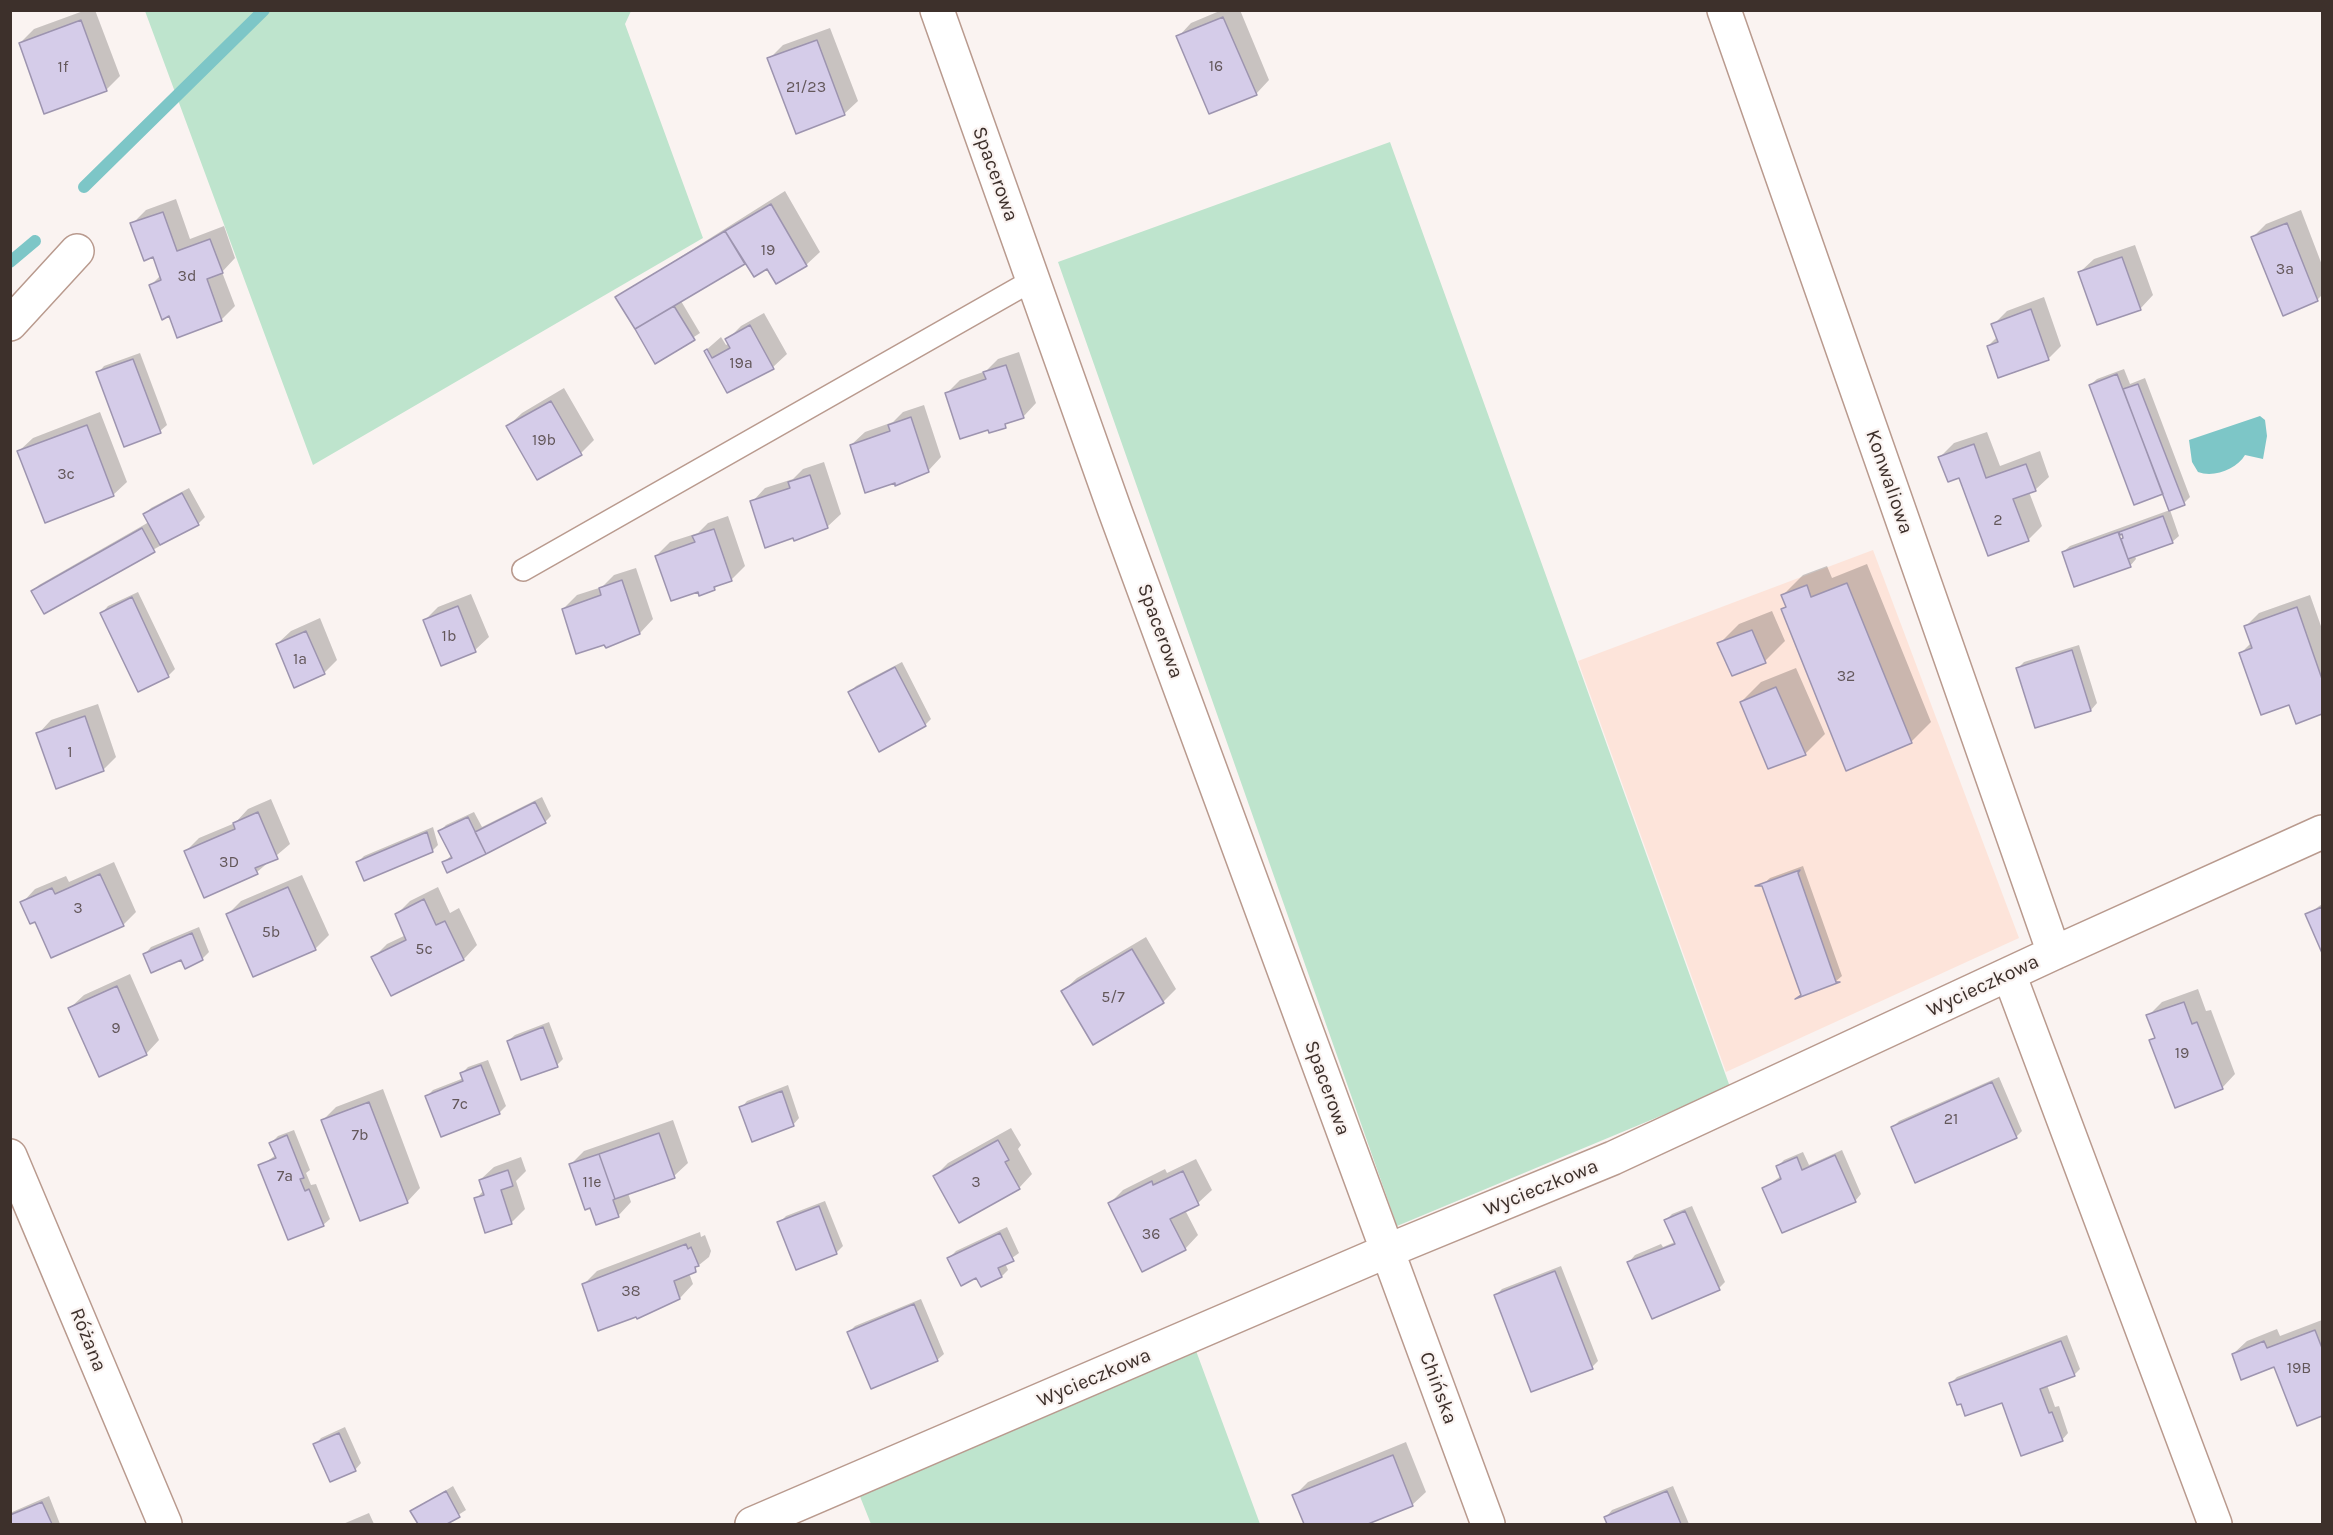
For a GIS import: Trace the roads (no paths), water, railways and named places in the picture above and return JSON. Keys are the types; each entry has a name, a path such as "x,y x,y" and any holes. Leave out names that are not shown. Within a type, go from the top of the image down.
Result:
{"street":[{"name":"Spacerowa","path":"937,10 1387,1251"},
{"name":"Konwaliowa","path":"1724,10 2054,952"},
{"path":"10,324 77,250"},
{"name":"Wycieczkowa","path":"752,1524 1387,1251 1613,1158 2054,952 2322,832"},
{"path":"2009,974 2215,1524"},
{"name":"Różana","path":"10,1156 165,1524"},
{"name":"Chińska","path":"1387,1251 1488,1524"}],"lane":[{"path":"523,570 1033,279"}],"water":[{"path":"2260,416 2265,420 2267,436 2263,459 2245,455 2237,464 2225,471 2211,474 2198,472 2192,462 2189,440"}],"waterway":[{"path":"84,187 264,10"},
{"path":"10,262 35,241"}]}
